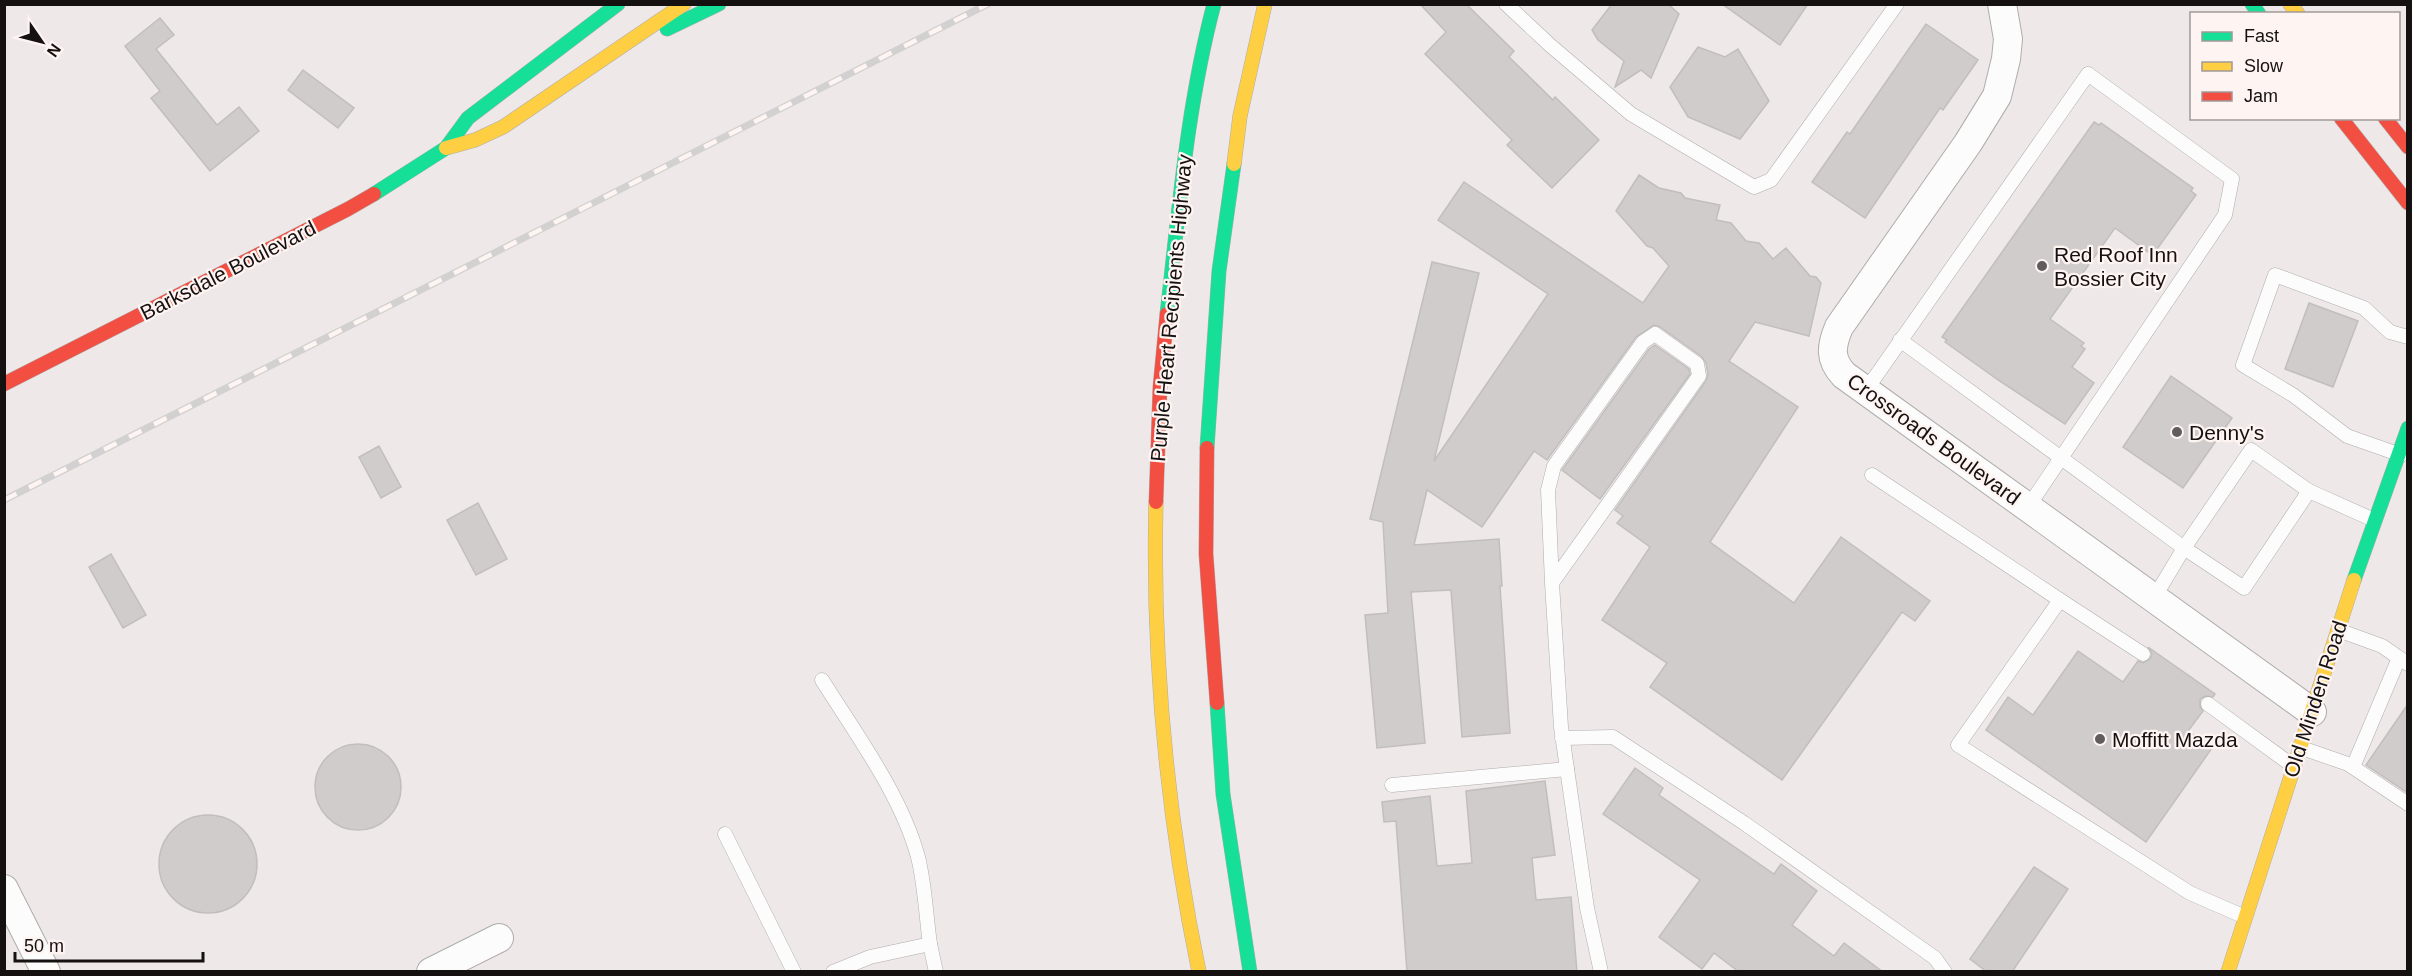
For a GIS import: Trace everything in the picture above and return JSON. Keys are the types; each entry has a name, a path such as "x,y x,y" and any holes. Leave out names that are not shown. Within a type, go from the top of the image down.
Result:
{"main road":[{"name":"Barksdale Boulevard","path":"446,148 455,133 486,103 618,4"},
{"name":"Barksdale Boulevard","path":"4,384 348,209 446,148 481,138 502,127 684,4"},
{"path":"580,75 719,4"},
{"name":"Purple Heart Recipients Highway","path":"1199,972 1186,915 1171,812 1159,669 1154,536 1160,385 1188,120 1204,39 1214,4"},
{"path":"1250,972 1223,794 1206,554 1209,395 1219,271 1240,116 1265,4"},
{"path":"2343,120 2408,202"},
{"path":"2387,120 2403,136 2408,147"},
{"name":"Old Minden Road","path":"2228,972 2374,520 2403,456 2408,428"},
{"path":"1244,942 1257,972"}],"street":[{"name":"Crossroads Boulevard","path":"2002,4 2008,39 2006,59 1997,96 1968,143 1849,312 1833,341 1832,354 1835,366 2312,712"},
{"path":"4,889 46,972"},
{"path":"431,972 499,938"}],"lane":[{"path":"1506,4 1551,46 1631,114 1754,187 1771,180 1897,4"},
{"path":"1866,390 2088,74 2232,179 2225,215 2028,507"},
{"path":"2403,456 2347,436 2293,395 2243,365 2275,275 2364,308 2390,332 2408,337"},
{"path":"1552,583 1699,376 1697,364 1655,334 1643,342 1554,466 1548,490 1552,583 1562,738 1587,908 1601,972"},
{"path":"1900,340 2184,548 2244,588 2309,491"},
{"path":"2154,598 2184,548 2251,450 2309,491 2374,520"},
{"path":"1872,474 2143,654"},
{"path":"2060,600 1958,745 2190,893 2245,917"},
{"path":"2338,630 2382,646 2403,661 2353,767"},
{"path":"822,680 871,759 909,830 918,859 936,972"},
{"path":"2208,704 2293,766"},
{"path":"1562,738 1613,737 1754,829 1935,958 1945,972"},
{"path":"2300,747 2353,767 2408,804"},
{"path":"1392,785 1567,769"},
{"path":"725,834 794,972"},
{"path":"833,972 870,957 930,944"}],"building":[{"path":"1420,4 1466,4 1514,51 1509,57 1599,140 1552,188 1507,145 1512,140 1425,54 1446,32"},
{"path":"1612,4 1668,4 1679,14 1651,78 1641,70 1615,87 1624,61 1598,40 1592,30"},
{"path":"1722,4 1808,4 1780,45"},
{"path":"160,18 174,35 156,49 217,125 239,107 259,131 210,171 151,98 160,91 125,46"},
{"path":"1926,24 1978,60 1943,110 1940,108 1865,218 1812,182 1847,132 1850,134"},
{"path":"1698,47 1725,57 1738,49 1769,101 1740,139 1688,117 1670,87"},
{"path":"303,70 354,108 338,128 288,90"},
{"name":"Red Roof Inn Bossier City","path":"2094,122 2099,125 2101,123 2193,188 2191,191 2196,195 2155,252 2151,249 2148,252 2115,228 2050,319 2084,343 2081,346 2085,349 2072,367 2094,383 2065,424 1998,380 1945,342 1947,340 1942,337"},
{"path":"1639,175 1659,188 1681,193 1685,198 1720,205 1716,220 1731,223 1746,241 1759,243 1773,259 1786,248 1810,276 1816,277 1821,283 1809,336 1755,322 1729,361 1798,407 1710,542 1794,603 1841,537 1930,601 1915,621 1902,612 1782,780 1650,687 1667,663 1602,620 1650,547 1617,523 1623,516 1615,510 1708,375 1706,363 1702,357 1654,325 1636,337 1547,460 1534,451 1482,527 1427,490 1414,545 1499,539 1510,733 1462,737 1451,590 1411,592 1425,743 1377,748 1365,615 1388,613 1383,522 1370,519 1432,262 1479,273 1434,461 1548,294 1438,220 1464,182 1643,303 1669,266 1653,248 1647,246 1616,211"},
{"path":"2309,303 2358,321 2333,387 2285,369"},
{"path":"1655,345 1689,369 1690,374 1600,499 1562,470 1649,349"},
{"name":"Denny's","path":"2171,376 2232,418 2183,488 2123,447"},
{"path":"379,446 401,487 381,498 359,457"},
{"path":"478,503 507,559 476,575 447,520"},
{"path":"111,554 146,615 123,628 89,567"},
{"name":"Moffitt Mazda","path":"2148,647 2215,694 2213,697 2205,696 2200,699 2200,707 2203,711 2188,731 2212,748 2146,842 1986,730 2008,697 2033,715 2078,651 2123,682 2138,661 2143,663 2150,659 2152,654"},
{"path":"2408,704 2408,793 2366,765"},
{"path":"350,744 366,744 389,756 398,770 401,787 398,804 389,818 366,830 350,830 334,823 322,811 315,795 315,779 322,763 334,751"},
{"path":"1635,768 1663,788 1659,795 1774,874 1781,864 1817,891 1792,925 1834,956 1844,943 1883,972 1739,972 1714,953 1702,969 1659,937 1700,880 1603,814"},
{"path":"1545,781 1555,855 1532,858 1536,900 1571,897 1577,972 1407,972 1396,821 1384,822 1382,802 1430,796 1437,866 1472,863 1466,791"},
{"path":"208,815 227,819 243,829 253,845 257,864 253,883 243,899 227,909 208,913 189,909 173,899 163,883 159,864 163,845 173,829 189,819"},
{"path":"2034,867 2068,889 2012,972 1987,972 1970,959"}],"railway":[{"path":"4,500 988,4"}],"traffic: fast":[{"path":"374,194 446,148 468,118 618,4"},
{"path":"667,29 719,4"},
{"path":"1167,314 1190,119 1214,4"},
{"path":"2252,4 2258,12"},
{"path":"1207,448 1219,271 1234,164"},
{"path":"2354,580 2408,428"},
{"path":"1217,703 1223,794 1250,972"}],"traffic: slow":[{"path":"446,148 475,140 503,127 684,4"},
{"path":"1234,164 1240,116 1265,4"},
{"path":"2290,4 2296,12"},
{"path":"1156,502 1157,621 1164,738 1178,856 1199,972"},
{"path":"2228,972 2354,580"}],"traffic: jam":[{"path":"2343,120 2408,203"},
{"path":"2387,120 2408,147"},
{"path":"4,384 374,194"},
{"path":"1156,502 1160,387 1167,314"},
{"path":"1207,448 1206,554 1217,703"}],"place":[{"name":"Red Roof Inn Bossier City","path":"2042,266"},
{"name":"Denny's","path":"2177,432"},
{"name":"Moffitt Mazda","path":"2100,739"}]}
